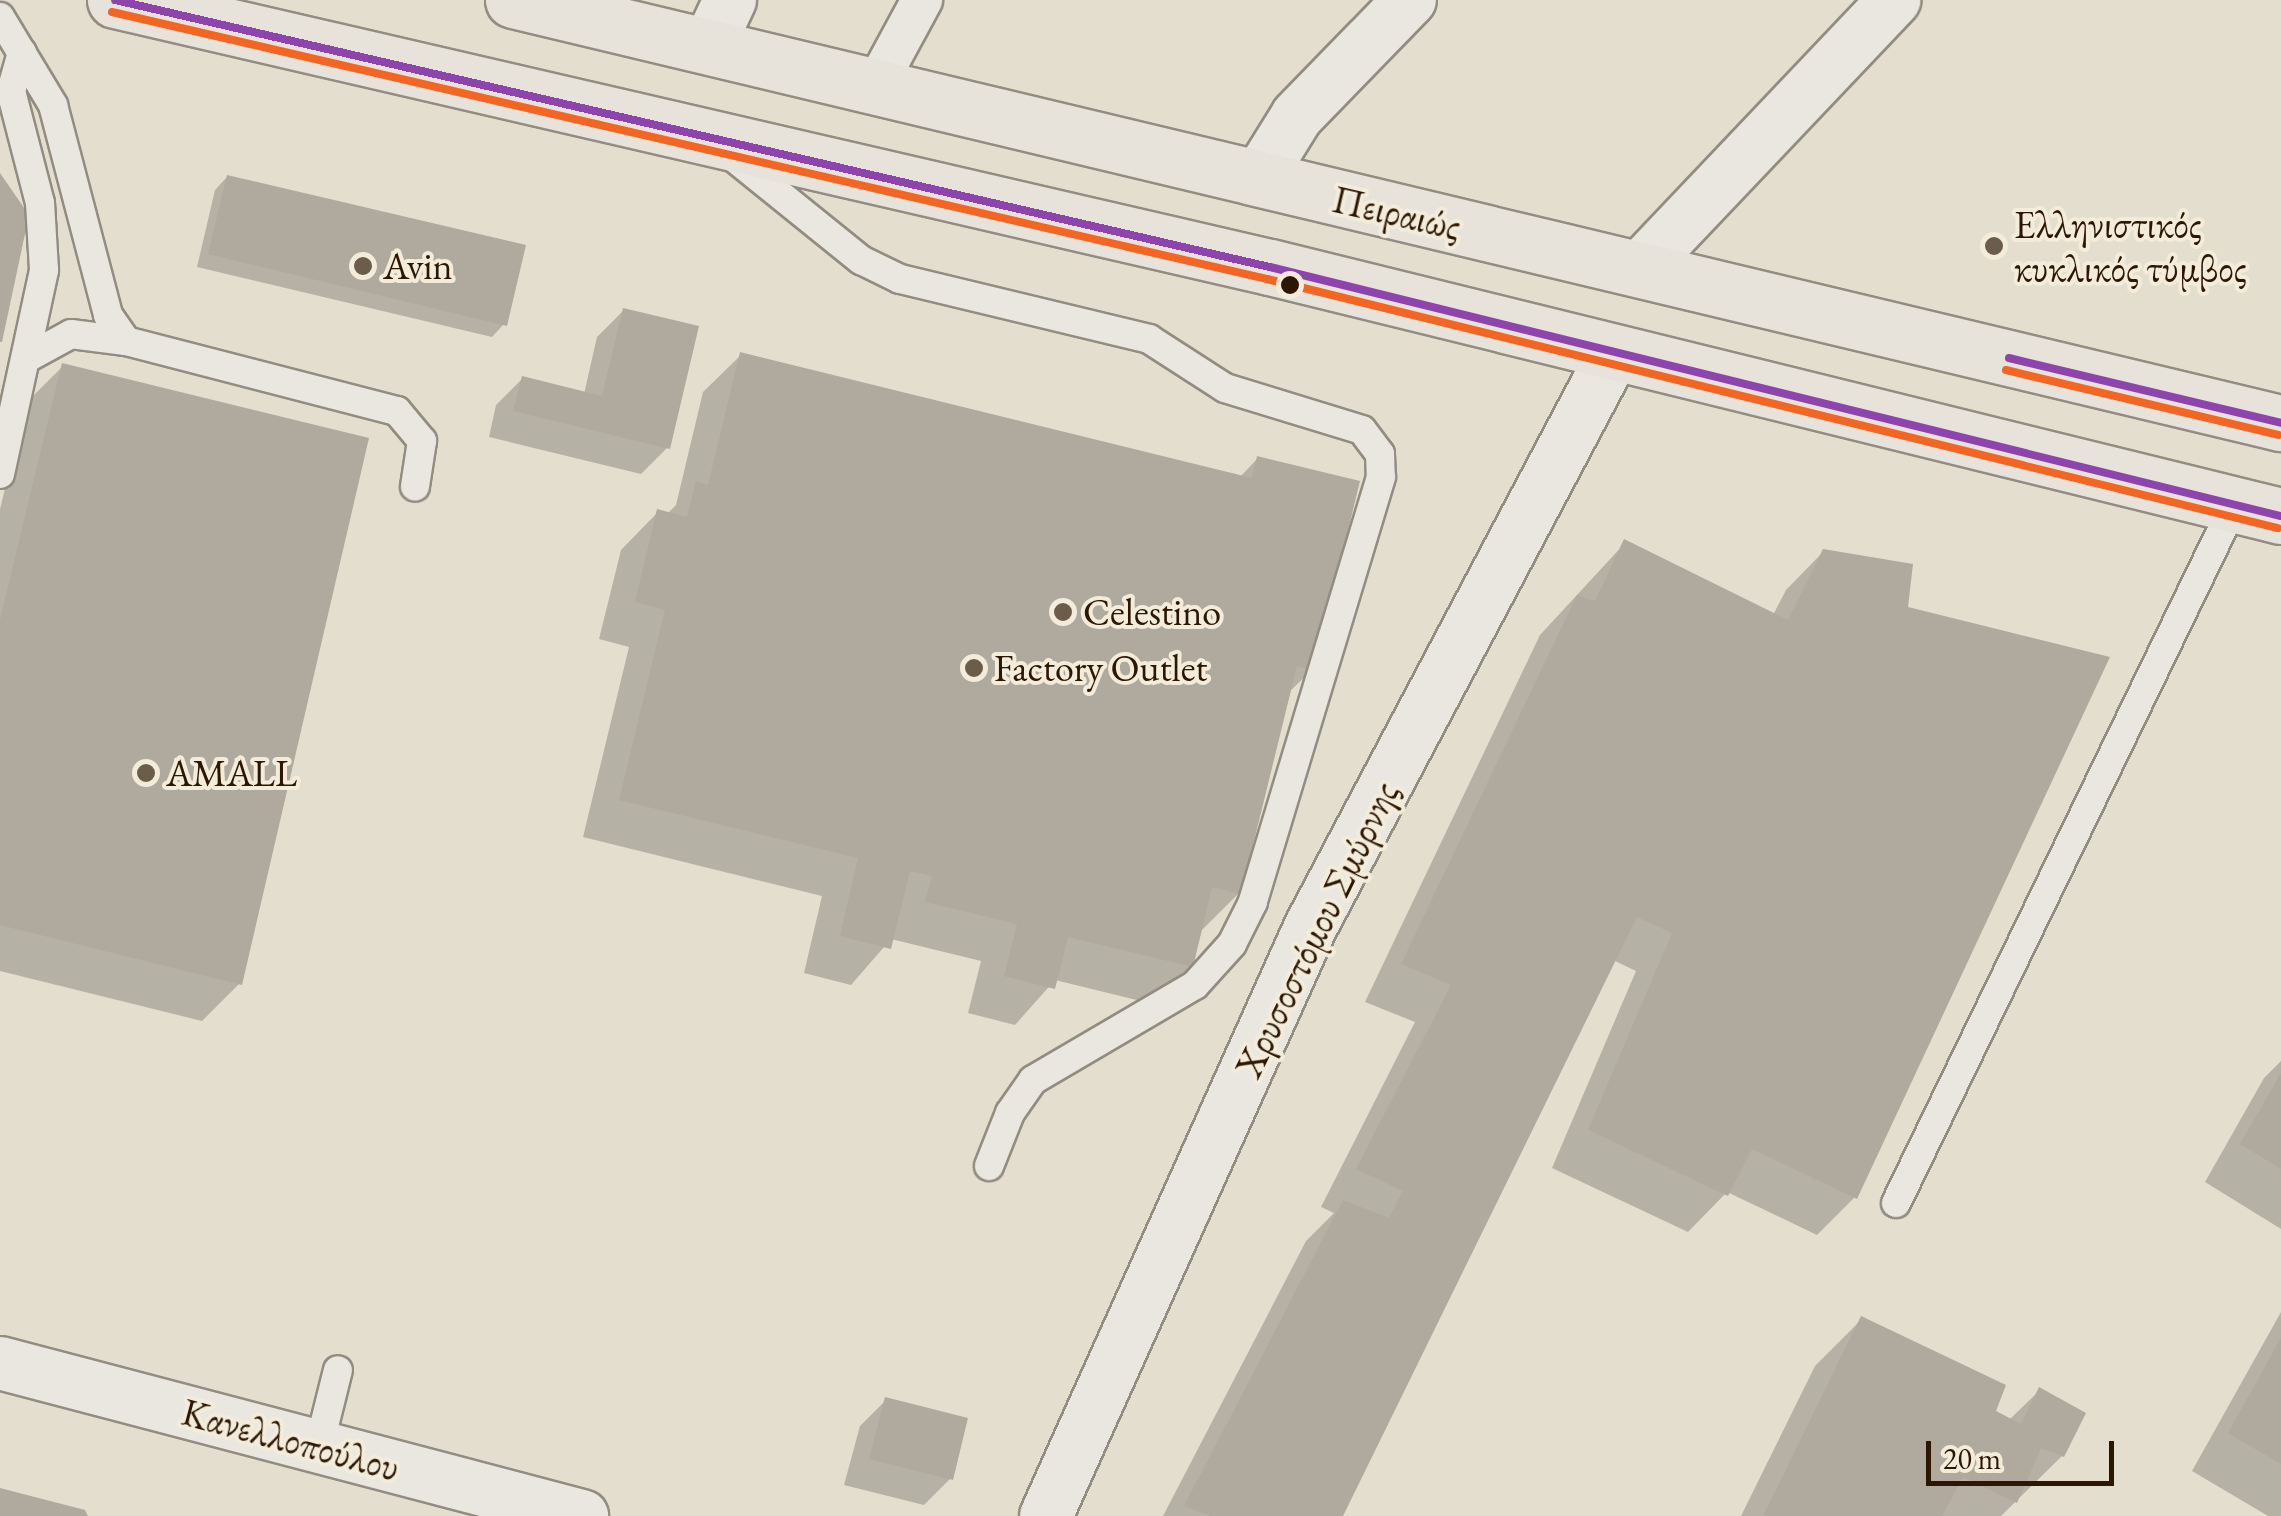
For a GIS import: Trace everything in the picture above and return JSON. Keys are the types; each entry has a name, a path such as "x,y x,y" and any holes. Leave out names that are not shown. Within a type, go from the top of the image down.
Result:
{"main road":[{"path":"115,0 1270,267 1613,355 2258,510"},
{"name":"Πειραιώς","path":"513,0 719,23 875,87 2281,423"}],"street":[{"path":"875,87 922,0"},
{"path":"1258,179 1297,116 1410,0"},
{"path":"1640,269 1894,0"},
{"name":"Χρυσοστόμου Σμύρνης","path":"1046,1516 1310,928 1613,355"},
{"name":"Κανελλοπούλου","path":"0,1363 582,1516"}],"lane":[{"path":"0,16 53,104 108,315 126,342"},
{"path":"0,474 29,357 44,240 11,91 22,52"},
{"path":"708,137 861,260 900,280 1149,338 1226,388 1362,430 1380,454 1382,477 1252,902 1232,944 1195,986 1033,1080 1010,1113 989,1166"},
{"path":"29,357 71,334 126,342 397,411 422,440 415,486"},
{"path":"1896,1203 2258,510"},
{"path":"319,1446 338,1370"}],"building":[{"path":"0,173 29,215 2,342 0,342"},
{"path":"227,175 526,245 507,326 208,254"},
{"path":"623,308 699,326 670,449 513,411 522,376 602,396"},
{"name":"Factory Outlet","path":"740,352 1252,478 1257,456 1360,481 1314,671 1297,666 1241,894 1212,887 1193,967 1068,937 1055,989 1004,976 1017,924 925,902 932,876 910,871 891,949 840,936 858,858 619,800 665,610 635,602 657,509 687,517 696,481 708,485"},
{"name":"AMALL","path":"62,363 369,438 242,985 0,925 0,620"},
{"path":"1624,539 1788,620 1823,549 1913,564 1908,607 2110,657 1857,1199 1752,1149 1728,1196 1588,1130 1672,933 1637,917 1343,1516 1211,1516 1184,1506 1343,1200 1389,1218 1403,1191 1356,1169 1451,985 1401,964 1577,595 1595,601"},
{"path":"2281,1073 2281,1169 2240,1144"},
{"path":"1861,1316 2006,1385 1996,1411 2021,1424 2039,1387 2086,1413 2064,1457 2041,1448 2017,1503 1963,1477 1942,1516 1763,1516"},
{"path":"2281,1338 2281,1464 2228,1433"},
{"path":"885,1397 968,1418 953,1480 869,1459"},
{"path":"0,1488 85,1510 88,1516 0,1516"}],"transit line":[{"path":"115,0 1270,267 2281,516"},
{"path":"112,12 1267,279 2278,528"},
{"path":"2009,358 2281,423"},
{"path":"2006,370 2278,435"}],"place":[{"name":"Ελληνιστικός κυκλικός τύμβος","path":"1994,246"},
{"name":"Avin","path":"363,266"},
{"name":"Celestino","path":"1063,612"},
{"name":"Factory Outlet","path":"974,668"},
{"name":"AMALL","path":"146,773"}]}
